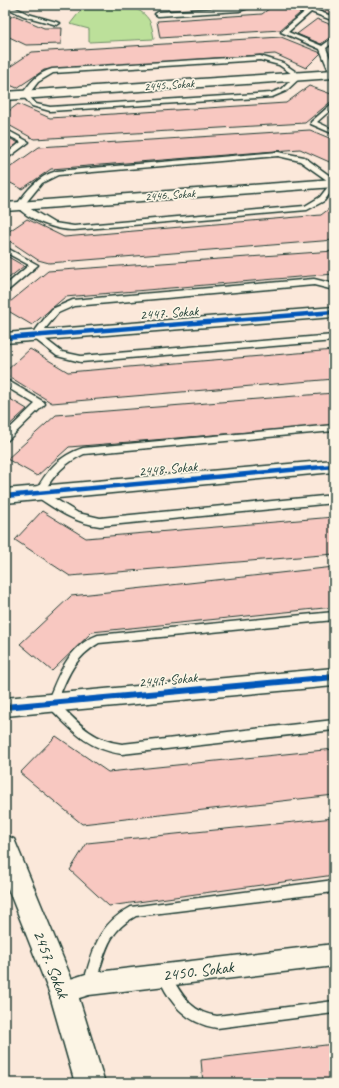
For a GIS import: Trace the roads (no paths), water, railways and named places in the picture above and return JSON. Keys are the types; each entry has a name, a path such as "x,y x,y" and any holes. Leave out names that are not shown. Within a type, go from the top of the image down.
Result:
{"street":[{"name":"2445. Sokak","path":"5,96 299,76 334,75"},
{"name":"2446. Sokak","path":"5,207 334,183"},
{"name":"2447. Sokak","path":"5,338 334,312"},
{"name":"2448. Sokak","path":"5,496 334,466"},
{"name":"2449. Sokak","path":"5,707 334,676"},
{"name":"2457. Sokak","path":"5,848 63,992 90,1083"},
{"name":"2450. Sokak","path":"63,992 89,984 334,955"}],"lane":[{"path":"5,5 26,15 57,23"},
{"path":"158,14 239,9 255,5"},
{"path":"334,19 310,8 284,32 323,48 334,75"},
{"path":"323,48 334,38"},
{"path":"260,58 281,64 299,76 284,90 272,95 50,109 34,105 25,95 37,78 52,71 260,58"},
{"path":"334,104 313,123 334,132"},
{"path":"5,132 26,142 5,158"},
{"path":"270,155 286,155 302,159 334,183 322,199 307,208 74,228 51,225 20,206 36,184 46,177 57,173 270,155"},
{"path":"5,249 34,265 5,290"},
{"path":"334,287 314,282 73,303 60,308 50,315 35,336 60,354 81,359 334,338"},
{"path":"5,382 41,404 5,438"},
{"path":"334,428 82,451 68,458 56,467 50,473 39,493 75,517 92,522 334,500"},
{"path":"334,616 98,640 80,651 69,663 52,703 90,741 112,749 334,725"},
{"path":"89,984 103,940 120,919 135,911 334,886"},
{"path":"164,975 182,1004 190,1013 200,1019 209,1021 217,1022 334,1008"}]}
